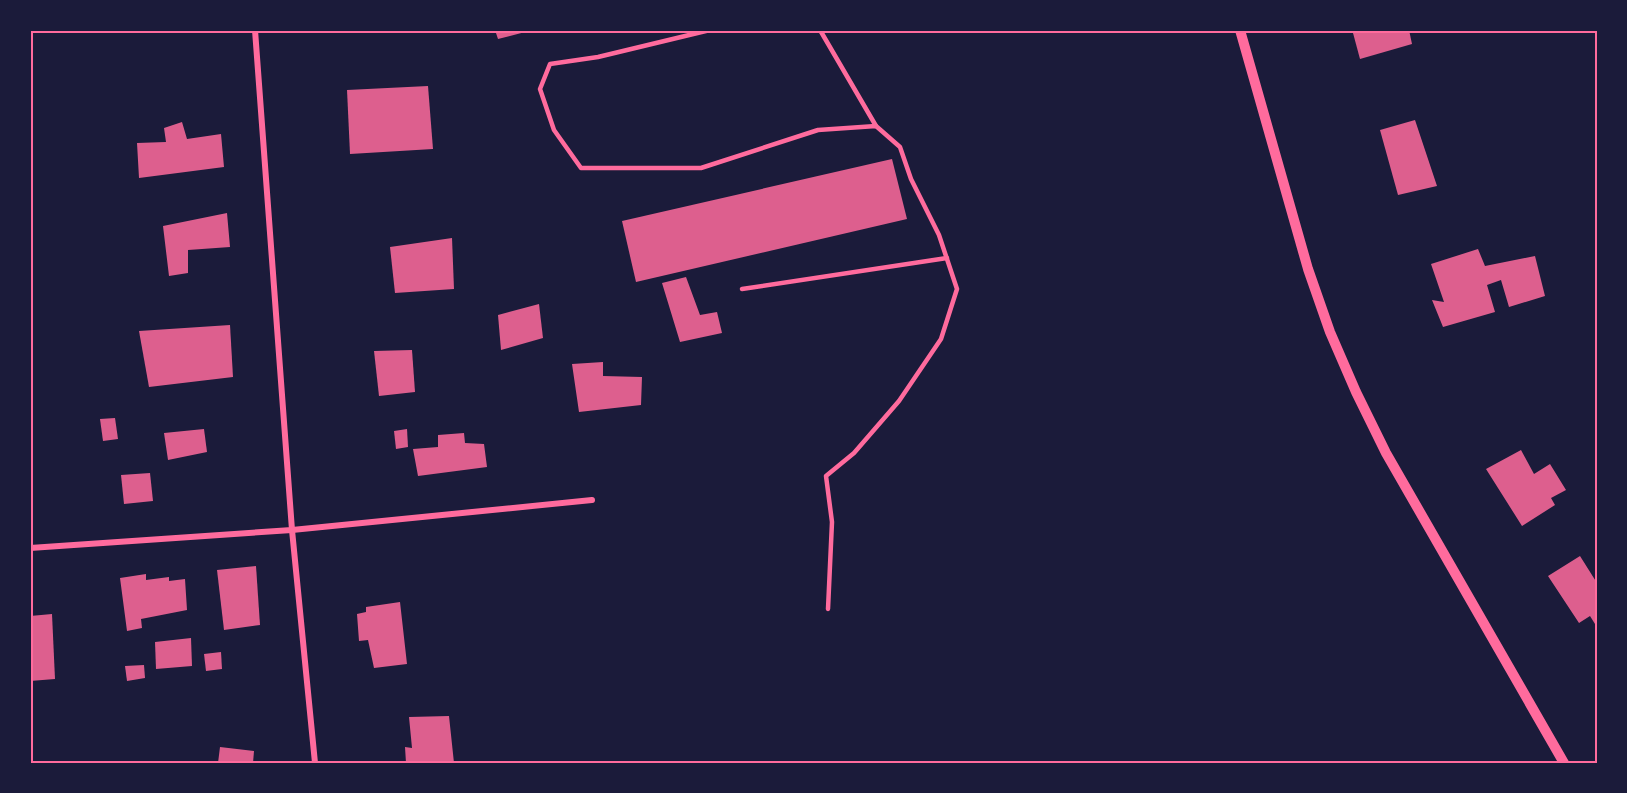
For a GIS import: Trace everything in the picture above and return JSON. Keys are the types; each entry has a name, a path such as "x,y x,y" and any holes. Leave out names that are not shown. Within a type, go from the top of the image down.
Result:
{"street":[{"path":"255,30 292,530 315,763"},
{"path":"1240,30 1308,269 1330,332 1356,392 1386,453 1564,763"},
{"path":"30,548 292,530 592,500"}],"lane":[{"path":"710,30 598,57 550,64 540,88 554,130 581,168 701,168 818,130 876,126"},
{"path":"820,30 876,126 900,147 911,179 939,235 957,290 941,339 899,401 854,453 826,476 832,522 828,609"},
{"path":"742,289 947,258"}],"building":[{"path":"495,30 529,30 529,31 498,39"},
{"path":"1362,30 1409,30 1412,44 1360,59 1353,33"},
{"path":"428,86 433,149 350,154 347,90"},
{"path":"1415,120 1437,186 1398,195 1380,130"},
{"path":"182,122 187,139 221,134 224,167 139,178 137,143 166,142 164,128"},
{"path":"892,159 907,219 636,282 622,221"},
{"path":"227,213 230,247 188,250 188,273 169,276 163,226"},
{"path":"452,238 454,289 395,293 390,247"},
{"path":"1478,249 1485,266 1535,256 1545,296 1509,307 1501,280 1487,285 1495,312 1443,327 1432,300 1444,302 1431,264"},
{"path":"686,277 700,315 717,312 722,333 680,342 662,283"},
{"path":"539,304 543,338 501,350 498,315"},
{"path":"230,325 233,377 149,387 139,331"},
{"path":"412,350 415,392 379,396 374,351"},
{"path":"603,362 603,376 642,377 641,405 579,412 572,364"},
{"path":"115,418 118,439 103,441 100,419"},
{"path":"204,429 207,452 168,460 164,433"},
{"path":"407,429 408,447 396,449 394,431"},
{"path":"464,433 465,443 484,444 487,467 418,476 413,449 438,447 438,435"},
{"path":"1521,450 1534,474 1550,464 1566,490 1551,498 1555,505 1522,526 1486,469"},
{"path":"150,473 153,501 124,504 121,475"},
{"path":"1580,556 1597,583 1597,623 1595,624 1590,616 1579,623 1548,576"},
{"path":"256,566 260,625 224,630 217,570"},
{"path":"146,574 146,580 169,577 169,581 185,579 187,610 141,619 142,628 127,631 120,578"},
{"path":"400,602 407,664 374,668 368,640 359,641 357,614 366,612 366,607"},
{"path":"52,614 55,679 30,681 30,616"},
{"path":"191,638 192,666 156,669 155,642"},
{"path":"221,652 222,669 206,671 204,654"},
{"path":"144,665 145,678 127,681 125,666"},
{"path":"449,716 454,763 406,763 405,747 412,748 409,717"},
{"path":"220,747 254,751 253,763 218,763"}]}
